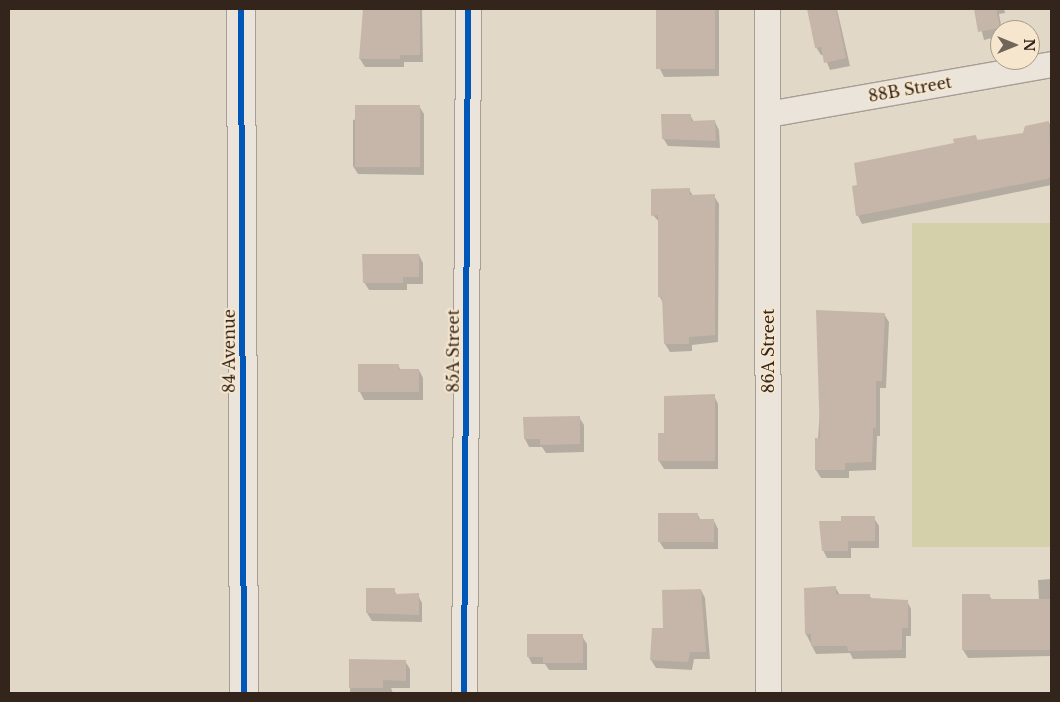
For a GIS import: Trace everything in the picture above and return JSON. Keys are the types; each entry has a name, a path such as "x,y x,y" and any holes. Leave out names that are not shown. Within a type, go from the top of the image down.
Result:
{"street":[{"name":"84 Avenue","path":"241,9 244,693"},
{"name":"85A Street","path":"464,693 468,9"},
{"name":"86A Street","path":"767,9 768,693"},
{"name":"88B Street","path":"768,114 1051,64"}],"shaded area":[{"path":"912,223 1051,223 1051,547 912,547"}],"building":[{"path":"363,9 420,9 420,55 400,55 400,59 359,59"},
{"path":"656,9 715,9 715,69 656,69"},
{"path":"807,9 836,9 846,58 824,63 821,47 815,48"},
{"path":"974,9 996,9 998,20 990,20 990,30 978,32"},
{"path":"355,105 420,105 420,167 355,167"},
{"path":"661,114 691,114 691,121 715,120 716,141 662,139"},
{"path":"1049,121 1051,176 1047,179 856,216 852,186 857,185 854,163 954,143 953,139 976,135 977,140 1023,133 1025,126"},
{"path":"690,188 690,195 715,194 715,335 689,337 689,344 664,344 662,297 658,297 658,215 651,216 651,189"},
{"path":"362,254 419,254 419,277 403,277 403,283 363,283"},
{"path":"816,310 885,313 882,381 876,381 876,428 873,428 872,462 845,463 845,470 815,470 815,438 820,438"},
{"path":"358,364 399,364 399,369 419,369 419,392 358,392"},
{"path":"715,394 715,461 658,461 658,433 664,433 664,396"},
{"path":"580,416 580,444 540,445 540,439 524,439 523,417"},
{"path":"658,513 698,513 698,519 714,519 714,542 658,542"},
{"path":"841,516 875,516 875,541 848,541 848,551 822,551 819,521 841,521"},
{"path":"836,586 836,594 870,594 870,598 908,600 908,628 902,628 902,650 848,651 847,646 811,646 811,634 805,634 804,588"},
{"path":"366,588 395,588 395,594 419,593 419,615 366,613"},
{"path":"701,589 706,652 690,652 688,662 650,660 652,628 663,628 662,590"},
{"path":"962,594 990,594 990,599 1051,599 1051,650 962,650"},
{"path":"527,634 583,634 583,663 543,663 543,657 527,657"},
{"path":"349,659 406,660 406,681 383,680 383,688 349,688"}],"cycle path":[{"path":"241,9 244,693"},
{"path":"464,693 468,9"}]}
